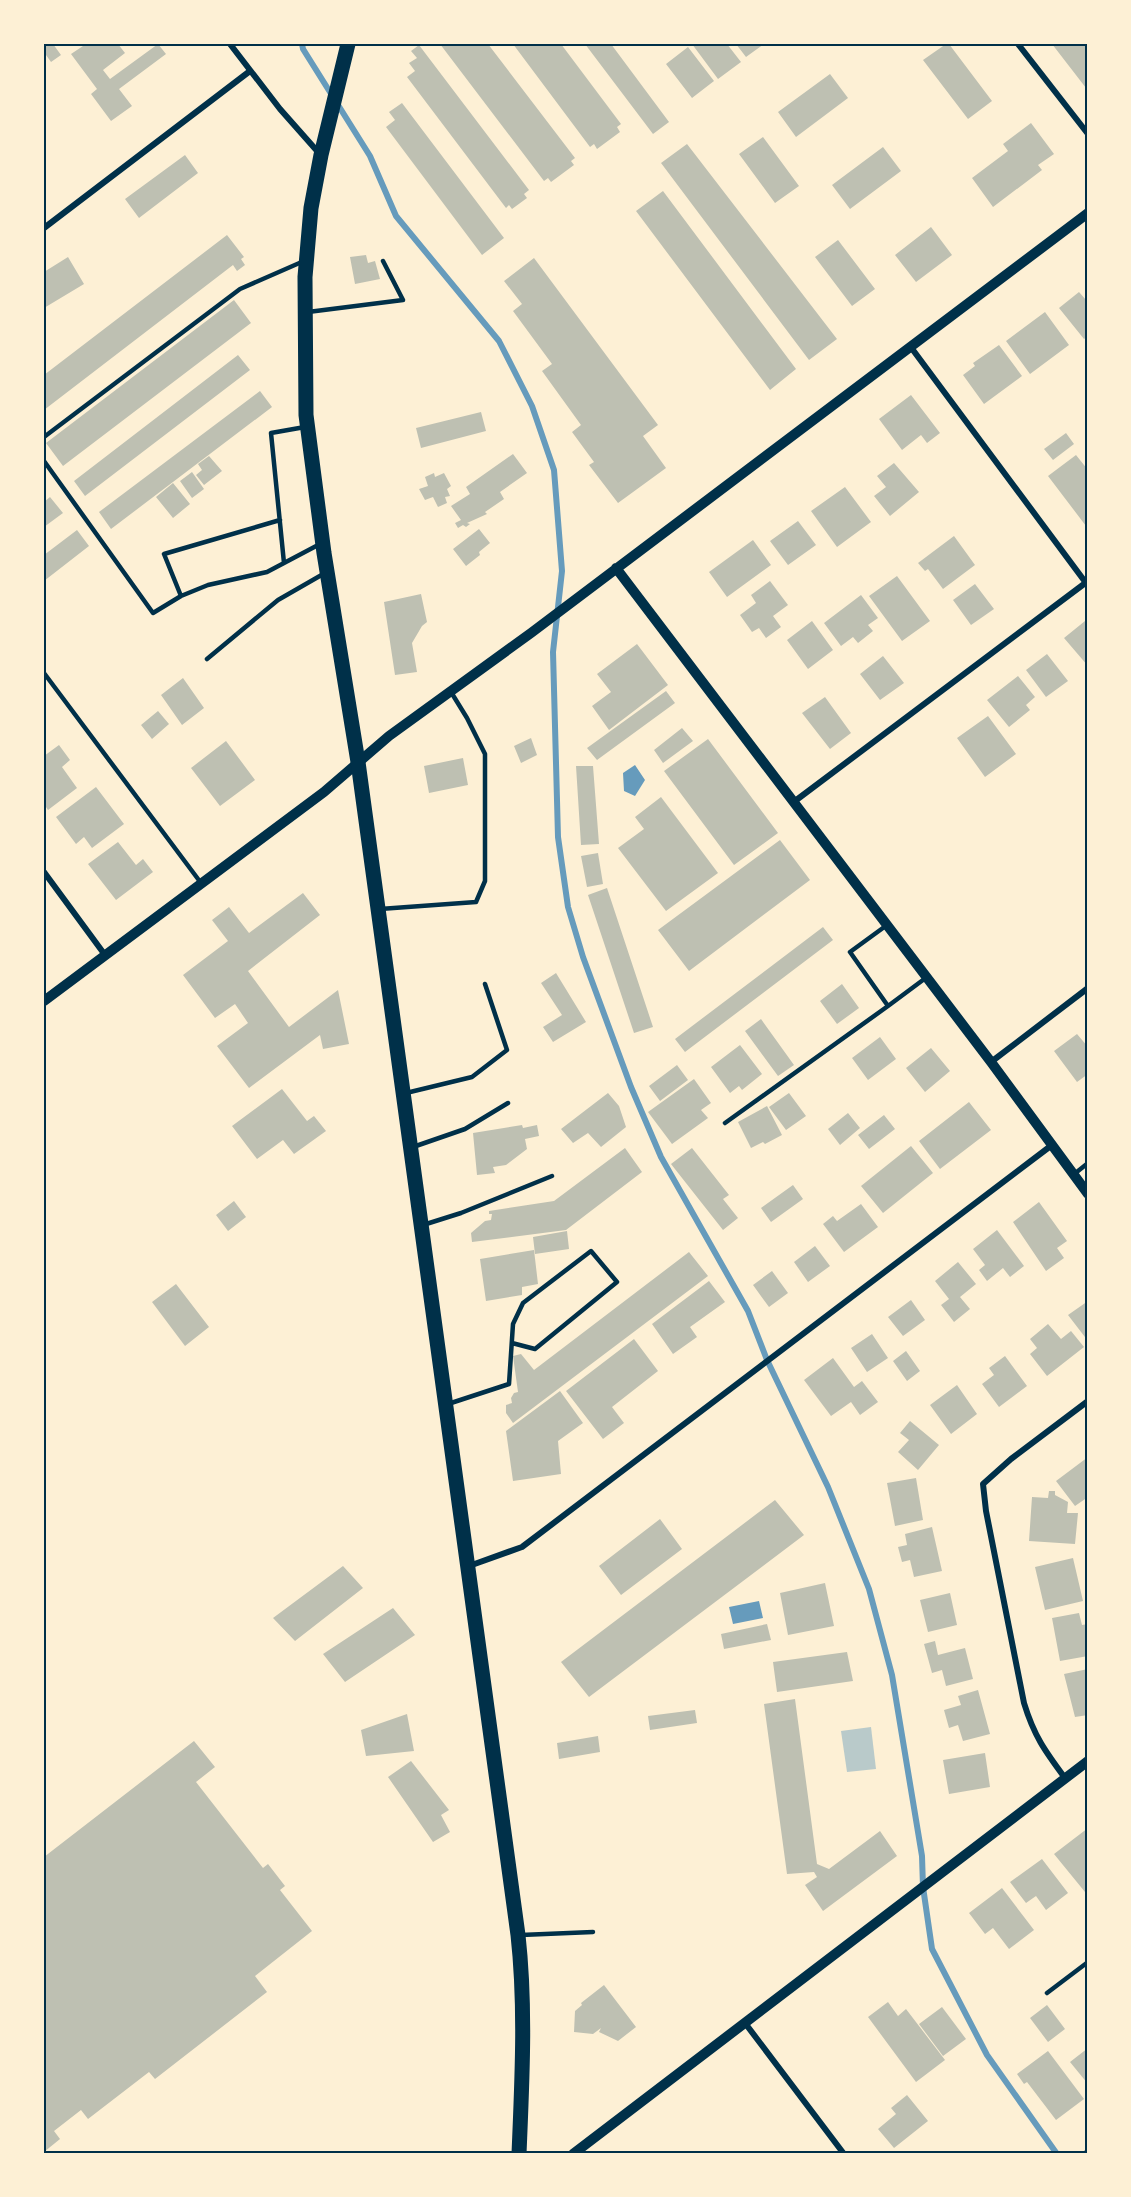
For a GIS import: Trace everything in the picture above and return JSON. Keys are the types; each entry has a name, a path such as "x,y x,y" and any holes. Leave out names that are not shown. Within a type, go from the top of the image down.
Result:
{"main road":[{"path":"348,44 321,155 311,208 305,313 308,427 322,543 358,762 522,1966 523,2043 519,2154"}],"street":[{"path":"230,44 280,109 321,155"},
{"path":"1018,44 1088,134"},
{"path":"44,228 250,71"},
{"path":"44,1001 324,792 389,736 531,633 1088,213"},
{"path":"795,801 1087,582 910,346"},
{"path":"616,568 795,801 1088,1194"},
{"path":"44,873 105,955"},
{"path":"991,1062 1088,988"},
{"path":"468,1566 522,1547 1052,1145"},
{"path":"1065,1778 1045,1752 1031,1728 1024,1703 986,1511 983,1484 1011,1459 1088,1401"},
{"path":"573,2154 1088,1761"},
{"path":"745,2023 844,2154"}],"lane":[{"path":"44,437 240,289 307,260"},
{"path":"305,313 403,300 383,261"},
{"path":"284,563 271,433 308,427"},
{"path":"44,461 153,613 181,596 208,585 267,572 322,543"},
{"path":"181,596 164,554 280,520"},
{"path":"207,659 278,600 327,572"},
{"path":"44,673 201,883"},
{"path":"378,909 476,902 485,880 485,754 451,692"},
{"path":"887,925 850,952 888,1006"},
{"path":"724,1124 927,977"},
{"path":"404,1094 472,1077 507,1050 485,984"},
{"path":"411,1148 465,1129 508,1103"},
{"path":"1073,1175 1088,1163"},
{"path":"421,1225 461,1213 552,1176"},
{"path":"445,1405 509,1384 513,1324 523,1303 591,1251 617,1282 535,1349 512,1343"},
{"path":"518,1935 593,1932"},
{"path":"1047,1993 1088,1962"}],"shaded area":[{"path":"871,1727 876,1769 847,1772 841,1731"}],"water":[{"path":"635,765 645,780 635,796 624,791 623,773"},
{"path":"759,1601 763,1618 733,1624 729,1607"}],"building":[{"path":"44,44 53,44 61,55 51,62 46,55 44,57"},
{"path":"86,44 118,44 125,53 103,70 110,79 158,44 166,54 119,89 132,106 111,121 91,94 97,89 71,54"},
{"path":"440,44 488,44 575,158 571,161 574,165 551,182 548,178 544,181"},
{"path":"513,44 561,44 621,124 617,127 620,132 597,149 594,144 590,147"},
{"path":"585,44 611,44 669,122 653,134"},
{"path":"692,44 727,44 741,62 718,79"},
{"path":"736,44 764,44 746,57"},
{"path":"949,44 992,101 968,119 923,60"},
{"path":"1052,44 1088,44 1088,86 1086,88"},
{"path":"419,45 529,190 524,194 527,198 512,209 509,205 506,208 407,77 415,71 409,63 417,58 411,51"},
{"path":"688,47 714,81 692,98 666,64"},
{"path":"830,74 848,98 796,137 778,112"},
{"path":"402,103 504,238 482,255 386,127 395,120 389,112"},
{"path":"1031,123 1054,154 1038,165 1042,170 993,207 972,178 1008,151 1003,144"},
{"path":"763,137 799,186 775,203 739,154"},
{"path":"687,144 837,339 809,360 661,163"},
{"path":"883,147 901,171 850,209 832,185"},
{"path":"185,155 198,173 139,218 125,199"},
{"path":"663,191 796,369 770,390 636,211"},
{"path":"931,227 952,255 916,282 895,255"},
{"path":"227,235 244,257 241,259 245,265 237,271 233,265 44,410 44,375"},
{"path":"838,240 875,289 852,306 815,257"},
{"path":"366,255 368,263 375,261 380,279 355,284 350,257"},
{"path":"68,257 84,284 44,308 44,272"},
{"path":"534,258 658,425 643,436 666,468 618,503 589,465 594,462 572,432 581,425 542,371 552,364 513,311 522,304 504,281"},
{"path":"1079,292 1086,300 1088,299 1088,336 1084,339 1059,308"},
{"path":"234,300 251,323 63,466 46,443"},
{"path":"1045,312 1069,345 1030,374 1006,341"},
{"path":"999,345 1022,376 984,404 963,375 975,366 973,363"},
{"path":"238,355 250,370 85,496 74,481"},
{"path":"260,391 272,407 111,529 99,512"},
{"path":"911,395 940,433 927,443 921,435 902,450 879,419"},
{"path":"481,412 486,431 421,448 416,428"},
{"path":"1066,433 1074,444 1053,460 1044,449"},
{"path":"513,454 527,473 500,492 504,499 485,512 487,514 467,523 470,524 466,527 463,525 458,528 455,523 461,520 451,506 470,494 466,487"},
{"path":"1076,455 1088,470 1086,526 1048,476"},
{"path":"209,456 222,471 204,485 196,475 202,470 198,464"},
{"path":"894,463 919,492 890,516 874,496 886,487 877,476"},
{"path":"192,472 204,489 192,498 180,481"},
{"path":"434,473 435,477 444,473 451,486 447,489 450,496 445,497 447,503 438,507 433,497 425,500 419,489 428,486 425,477"},
{"path":"173,483 190,504 173,518 156,497"},
{"path":"845,487 871,522 837,547 811,511"},
{"path":"50,497 63,513 44,527 44,502"},
{"path":"798,521 816,545 788,565 770,541"},
{"path":"479,529 490,543 466,566 453,549"},
{"path":"77,530 89,546 44,581 44,555"},
{"path":"954,536 975,565 943,589 928,569 925,571 918,563"},
{"path":"753,540 771,565 727,597 709,572"},
{"path":"897,576 930,621 902,641 869,596"},
{"path":"770,581 788,605 773,616 781,627 766,638 759,628 752,632 740,615 756,603 751,595"},
{"path":"975,584 994,609 971,625 953,600"},
{"path":"421,594 427,622 412,643 417,672 395,675 384,602"},
{"path":"861,595 878,618 868,625 873,631 858,643 853,637 841,646 824,623"},
{"path":"812,621 833,650 808,669 787,640"},
{"path":"1085,621 1088,625 1088,666 1064,638"},
{"path":"637,644 668,685 609,730 592,706 611,692 597,674"},
{"path":"1047,654 1068,681 1046,697 1026,670"},
{"path":"883,656 904,683 880,700 860,674"},
{"path":"1018,676 1035,697 1026,705 1030,710 1009,727 987,700"},
{"path":"183,678 204,708 182,725 161,695"},
{"path":"666,691 675,703 597,760 587,748"},
{"path":"825,697 851,733 830,749 802,713"},
{"path":"158,711 169,724 152,739 141,725"},
{"path":"988,716 1016,754 985,777 957,738"},
{"path":"682,728 693,741 663,763 654,750"},
{"path":"531,738 537,755 521,763 514,746"},
{"path":"708,739 778,833 734,865 664,771"},
{"path":"226,741 255,780 220,806 191,768"},
{"path":"59,745 70,760 62,767 77,788 48,810 44,804 44,756"},
{"path":"463,758 468,785 429,793 424,766"},
{"path":"576,766 593,766 599,844 581,845"},
{"path":"96,787 124,824 92,848 84,837 76,844 56,817"},
{"path":"661,797 718,873 666,911 618,848 644,829 635,817"},
{"path":"780,840 810,880 689,971 658,930"},
{"path":"118,842 136,865 143,859 153,872 116,900 88,864"},
{"path":"598,853 603,884 587,887 581,856"},
{"path":"607,888 653,1027 634,1033 588,895"},
{"path":"303,893 320,915 248,971 289,1027 338,990 349,1044 323,1049 320,1035 249,1088 217,1046 248,1023 235,1004 215,1018 183,975 228,941 212,920 229,907 249,933"},
{"path":"823,927 833,940 685,1052 675,1039"},
{"path":"556,973 586,1022 553,1042 543,1027 562,1015 541,983"},
{"path":"842,984 859,1008 837,1024 820,1001"},
{"path":"761,1019 794,1065 778,1076 745,1031"},
{"path":"1077,1034 1088,1047 1088,1074 1077,1082 1054,1051"},
{"path":"880,1037 896,1059 868,1080 852,1058"},
{"path":"740,1045 762,1074 742,1090 739,1086 730,1093 711,1067"},
{"path":"931,1048 950,1071 925,1092 906,1068"},
{"path":"677,1065 688,1080 660,1101 649,1086"},
{"path":"694,1079 711,1103 701,1110 708,1118 672,1144 648,1112"},
{"path":"282,1089 307,1121 314,1116 326,1131 294,1154 283,1140 257,1159 232,1126"},
{"path":"608,1093 619,1106 626,1127 601,1147 588,1133 573,1143 561,1129"},
{"path":"789,1093 806,1116 786,1130 769,1107"},
{"path":"969,1102 991,1130 940,1169 919,1141"},
{"path":"767,1106 782,1135 751,1148 738,1122"},
{"path":"848,1113 860,1128 840,1145 828,1129"},
{"path":"884,1115 895,1129 869,1149 858,1135"},
{"path":"522,1125 523,1128 537,1125 539,1136 525,1139 527,1149 506,1165 493,1167 495,1173 477,1175 473,1133"},
{"path":"911,1146 933,1173 883,1213 861,1186"},
{"path":"625,1148 642,1172 566,1230 472,1242 471,1233 485,1221 491,1220 492,1214 489,1214 489,1211 554,1201"},
{"path":"692,1148 729,1195 723,1199 738,1218 723,1230 671,1164"},
{"path":"793,1185 803,1199 771,1222 761,1208"},
{"path":"234,1201 246,1217 228,1231 216,1215"},
{"path":"1039,1202 1067,1241 1057,1248 1064,1258 1046,1271 1013,1222"},
{"path":"861,1204 878,1227 844,1252 823,1224 833,1216 837,1221"},
{"path":"997,1230 1024,1266 1010,1277 1003,1268 987,1281 979,1270 985,1265 973,1249"},
{"path":"567,1231 569,1249 535,1254 533,1237"},
{"path":"815,1246 830,1266 808,1282 794,1262"},
{"path":"534,1250 538,1284 522,1287 522,1295 486,1301 480,1259"},
{"path":"689,1252 708,1276 513,1423 506,1413 506,1405 512,1403 511,1398 514,1393 518,1392 513,1356 521,1354 534,1370"},
{"path":"958,1262 976,1284 960,1297 970,1309 954,1322 941,1305 949,1299 935,1281"},
{"path":"772,1271 788,1293 769,1307 753,1285"},
{"path":"709,1281 725,1302 690,1327 697,1337 673,1354 652,1324"},
{"path":"176,1284 209,1327 185,1346 152,1302"},
{"path":"911,1300 925,1320 903,1336 888,1317"},
{"path":"1088,1301 1088,1341 1068,1315"},
{"path":"1048,1324 1061,1339 1071,1331 1084,1347 1047,1376 1030,1354 1037,1348 1030,1339"},
{"path":"872,1334 888,1358 867,1372 851,1348"},
{"path":"634,1339 658,1371 612,1407 624,1423 603,1439 566,1391"},
{"path":"906,1351 920,1371 907,1381 893,1361"},
{"path":"1005,1356 1027,1386 999,1407 982,1384 994,1375 989,1368"},
{"path":"833,1358 854,1387 862,1381 878,1402 860,1415 851,1402 831,1416 804,1380"},
{"path":"957,1385 977,1414 951,1434 930,1405"},
{"path":"560,1391 583,1423 558,1441 561,1474 513,1481 506,1431"},
{"path":"910,1421 939,1445 918,1470 898,1452 909,1440 900,1433"},
{"path":"1088,1457 1088,1497 1075,1506 1056,1481"},
{"path":"916,1478 923,1520 895,1526 887,1483"},
{"path":"1049,1491 1055,1491 1055,1495 1068,1502 1067,1513 1078,1513 1075,1544 1029,1541 1032,1497 1048,1498"},
{"path":"775,1500 804,1535 589,1697 561,1662"},
{"path":"660,1519 682,1549 621,1595 599,1566"},
{"path":"932,1527 942,1571 914,1577 910,1560 902,1562 898,1547 907,1545 905,1534"},
{"path":"1073,1558 1083,1601 1045,1610 1035,1567"},
{"path":"343,1566 363,1588 295,1641 273,1618"},
{"path":"825,1583 834,1626 788,1635 780,1593"},
{"path":"950,1593 957,1625 928,1632 920,1600"},
{"path":"393,1608 415,1635 345,1682 323,1654"},
{"path":"1079,1613 1082,1625 1088,1624 1088,1656 1060,1661 1052,1618"},
{"path":"767,1624 771,1640 724,1649 721,1634"},
{"path":"935,1641 938,1655 965,1648 973,1679 946,1686 942,1670 932,1673 924,1644"},
{"path":"847,1652 853,1681 777,1692 773,1662"},
{"path":"1088,1669 1088,1715 1075,1717 1064,1674"},
{"path":"978,1690 990,1734 963,1741 958,1725 949,1728 944,1710 961,1705 958,1696"},
{"path":"795,1699 817,1864 829,1869 880,1831 897,1856 823,1911 805,1885 817,1877 814,1872 787,1874 764,1704"},
{"path":"695,1710 697,1723 650,1730 648,1716"},
{"path":"407,1714 414,1751 366,1756 361,1730"},
{"path":"598,1736 600,1752 559,1759 557,1743"},
{"path":"194,1741 215,1767 196,1782 263,1868 268,1864 285,1886 280,1890 312,1931 255,1976 267,1992 155,2079 149,2072 88,2119 81,2110 54,2131 60,2139 44,2152 44,1857"},
{"path":"985,1753 990,1787 949,1794 943,1760"},
{"path":"411,1761 449,1810 441,1815 450,1832 433,1842 388,1777"},
{"path":"1088,1828 1088,1890 1085,1892 1054,1854"},
{"path":"1042,1859 1068,1893 1046,1910 1036,1896 1026,1903 1010,1882"},
{"path":"1002,1888 1034,1930 1009,1949 993,1928 985,1934 969,1913"},
{"path":"604,1985 636,2027 618,2041 599,2032 601,2028 593,2034 574,2032 575,2011 582,2005 581,2003"},
{"path":"888,2002 898,2016 906,2009 945,2060 916,2082 868,2017"},
{"path":"1047,2005 1065,2029 1048,2042 1030,2018"},
{"path":"942,2007 966,2039 943,2056 919,2024"},
{"path":"1088,2048 1088,2084 1070,2062"},
{"path":"1048,2051 1084,2099 1056,2120 1027,2082 1024,2084 1017,2074"},
{"path":"907,2095 928,2121 894,2148 878,2129 896,2114 891,2108"}],"waterway":[{"path":"302,44 370,156 396,216 499,341 532,406 554,470 562,571 553,652 558,837 568,907 583,957 631,1087 661,1157 748,1311 767,1360 828,1487 869,1589 892,1675 922,1856 923,1887 932,1949 987,2055 1057,2154"}]}
